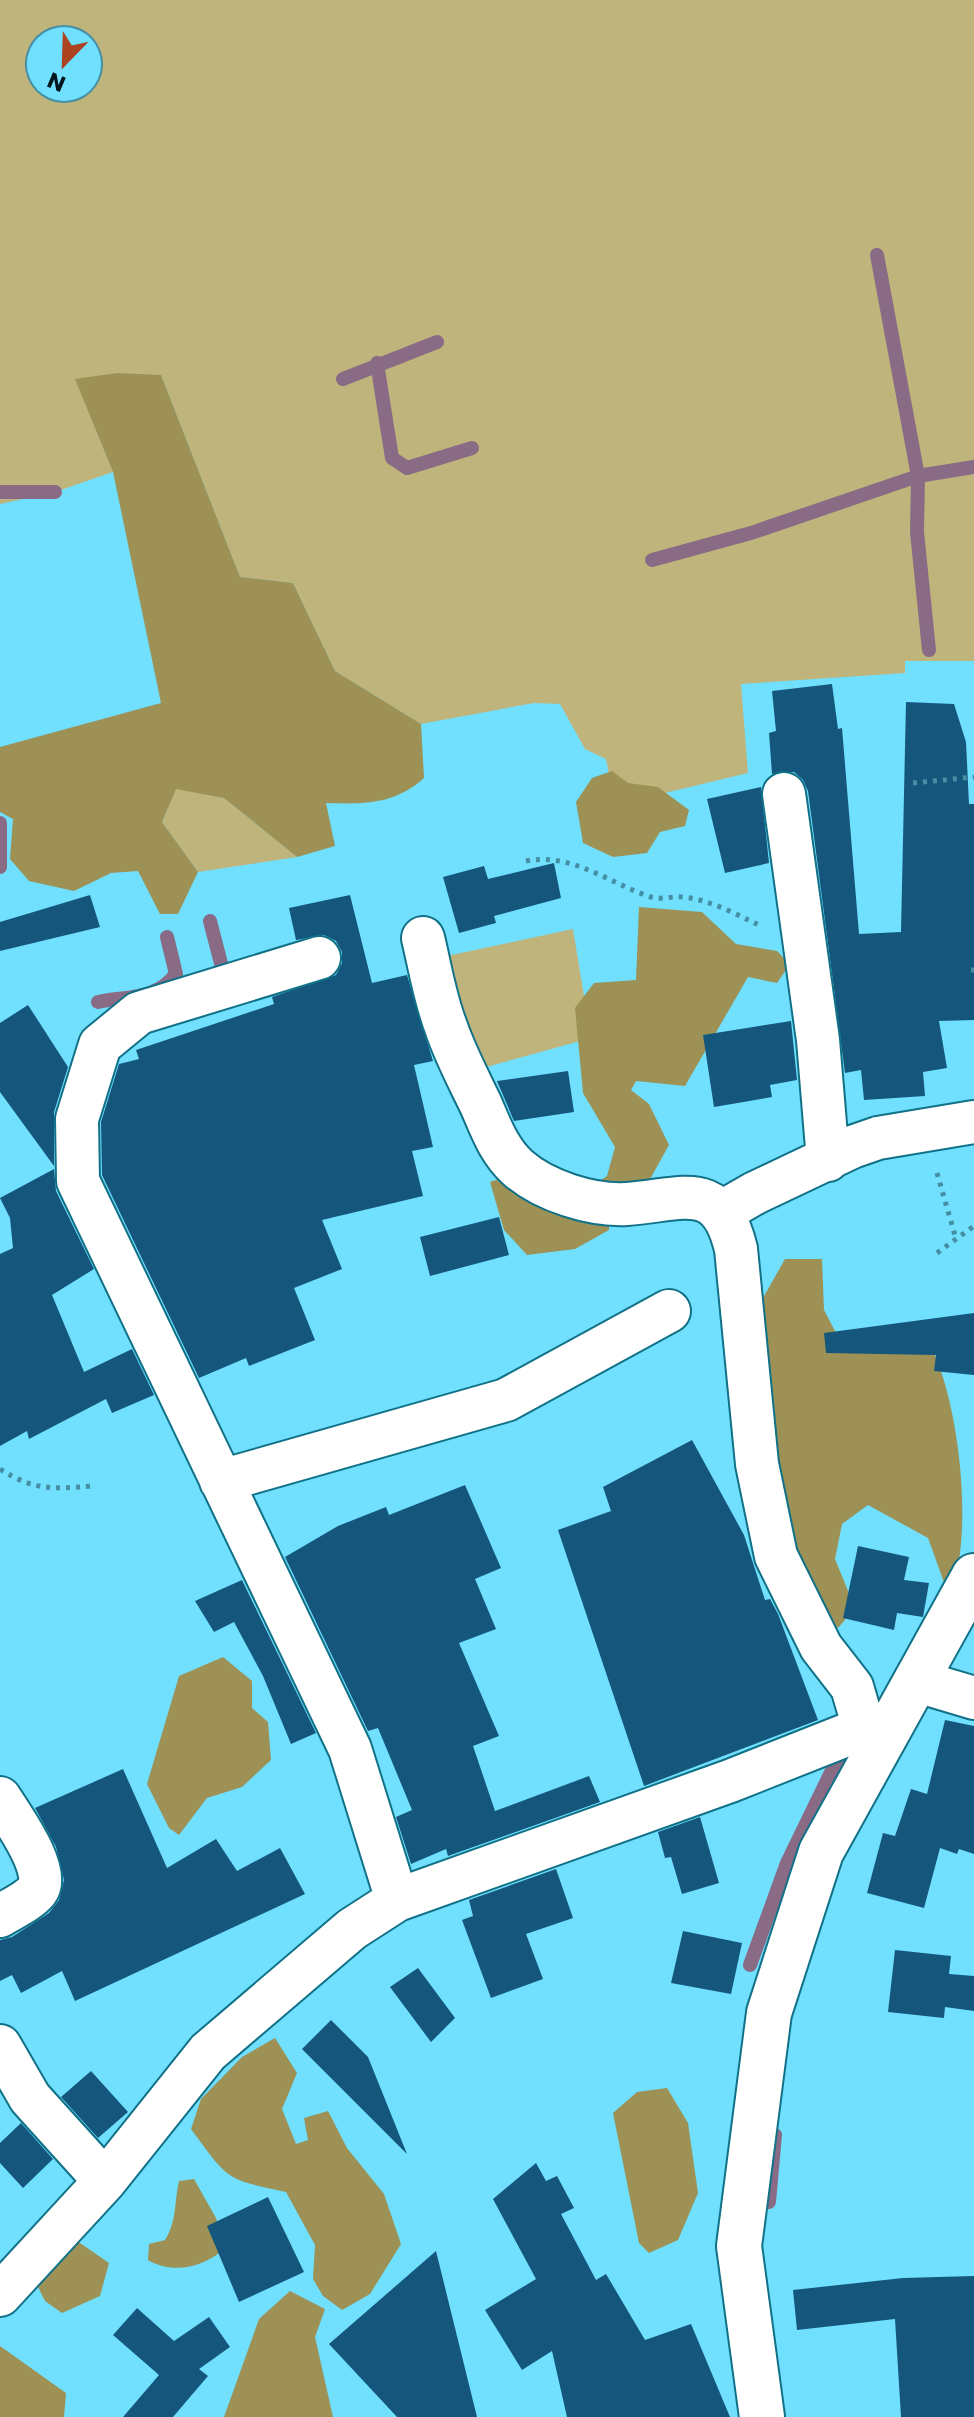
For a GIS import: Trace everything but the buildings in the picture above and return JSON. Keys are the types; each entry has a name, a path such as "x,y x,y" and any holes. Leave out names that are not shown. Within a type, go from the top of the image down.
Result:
{"street":[{"path":"784,794 818,1040 828,1160"},
{"path":"423,938 445,1026 502,1151 520,1170 582,1198 624,1204 685,1196 709,1201 729,1222 736,1249 757,1464 776,1556 821,1647 852,1687 874,1734"},
{"path":"319,958 139,1013 100,1045 77,1119 78,1181 350,1749 397,1900"},
{"path":"722,1212 755,1193 878,1138 974,1122"},
{"path":"221,1481 506,1400 669,1311"},
{"path":"762,2417 739,2246 769,2013 821,1852 874,1734 917,1681 974,1576"},
{"path":"917,1681 974,1698"},
{"path":"0,2295 105,2181 208,2052 352,1929 397,1900 730,1781 874,1734"},
{"path":"0,1798 34,1854 41,1879 36,1892 0,1916"},
{"path":"0,2046 30,2098 105,2181"}],"path":[{"path":"913,783 974,777"},
{"path":"526,861 541,858 576,865 653,898 684,897 723,908 767,928 803,935"},
{"path":"923,1130 956,1239"},
{"path":"937,1253 974,1226"},
{"path":"0,1469 18,1480 46,1489 92,1486"}],"shaded area":[{"path":"0,0 974,0 974,661 905,661 905,673 741,684 748,773 615,805 606,759 585,749 560,704 534,703 421,724 335,671 293,583 240,577 161,375 76,380 113,472 55,492 0,504"},
{"path":"117,373 161,375 240,577 293,583 335,671 421,724 424,778 390,798 365,803 326,803 335,846 297,857 224,798 176,789 162,822 198,872 178,914 160,914 138,871 111,873 74,891 29,881 10,859 13,819 0,812 0,747 161,703 113,472 75,379"},
{"path":"612,771 628,783 658,787 689,810 685,826 660,832 647,853 613,857 583,843 576,802 592,778"},
{"path":"176,788 224,798 297,857 198,872 162,822"},
{"path":"639,907 702,912 736,944 777,951 790,964 777,983 748,977 685,1086 636,1081 631,1090 649,1104 669,1145 649,1181 609,1215 609,1230 575,1249 527,1255 504,1230 490,1182 508,1176 591,1187 607,1176 615,1147 583,1093 575,1008 594,983 636,980"},
{"path":"573,929 591,1038 479,1069 461,1019 447,956"},
{"path":"785,1259 822,1259 824,1310 846,1352 934,1353 951,1409 961,1477 961,1544 957,1573 949,1596 928,1538 868,1505 842,1524 835,1559 855,1608 838,1628 814,1607 796,1576 777,1464 759,1305"},
{"path":"223,1657 252,1681 252,1708 268,1722 271,1760 242,1787 207,1798 179,1835 169,1828 147,1784 179,1676"},
{"path":"275,2038 297,2073 282,2109 296,2144 308,2140 304,2118 328,2111 347,2148 384,2194 401,2244 370,2294 342,2310 323,2296 313,2279 315,2245 286,2192 238,2180 221,2167 191,2129 201,2099 242,2057"},
{"path":"667,2088 688,2123 698,2193 678,2240 649,2253 639,2243 613,2113 637,2092"},
{"path":"194,2179 216,2218 225,2248 208,2260 188,2267 158,2265 148,2260 149,2244 165,2240 169,2233 179,2181"},
{"path":"77,2241 109,2263 100,2296 62,2313 45,2301 35,2281"},
{"path":"290,2291 325,2309 315,2337 333,2417 224,2417 259,2319"},
{"path":"0,2346 66,2393 64,2417 0,2417"}],"waterway":[{"path":"877,255 918,476 917,532 929,650"},
{"path":"343,379 437,342"},
{"path":"377,363 392,458 407,468 472,448"},
{"path":"652,560 751,533 918,476 974,467"},
{"path":"0,492 55,492"},
{"path":"0,823 0,867"},
{"path":"210,921 224,975 234,972"},
{"path":"98,1002 141,996 168,982 176,974 167,937"},
{"path":"750,1965 787,1863 839,1756"},
{"path":"769,2202 775,2135"}]}
